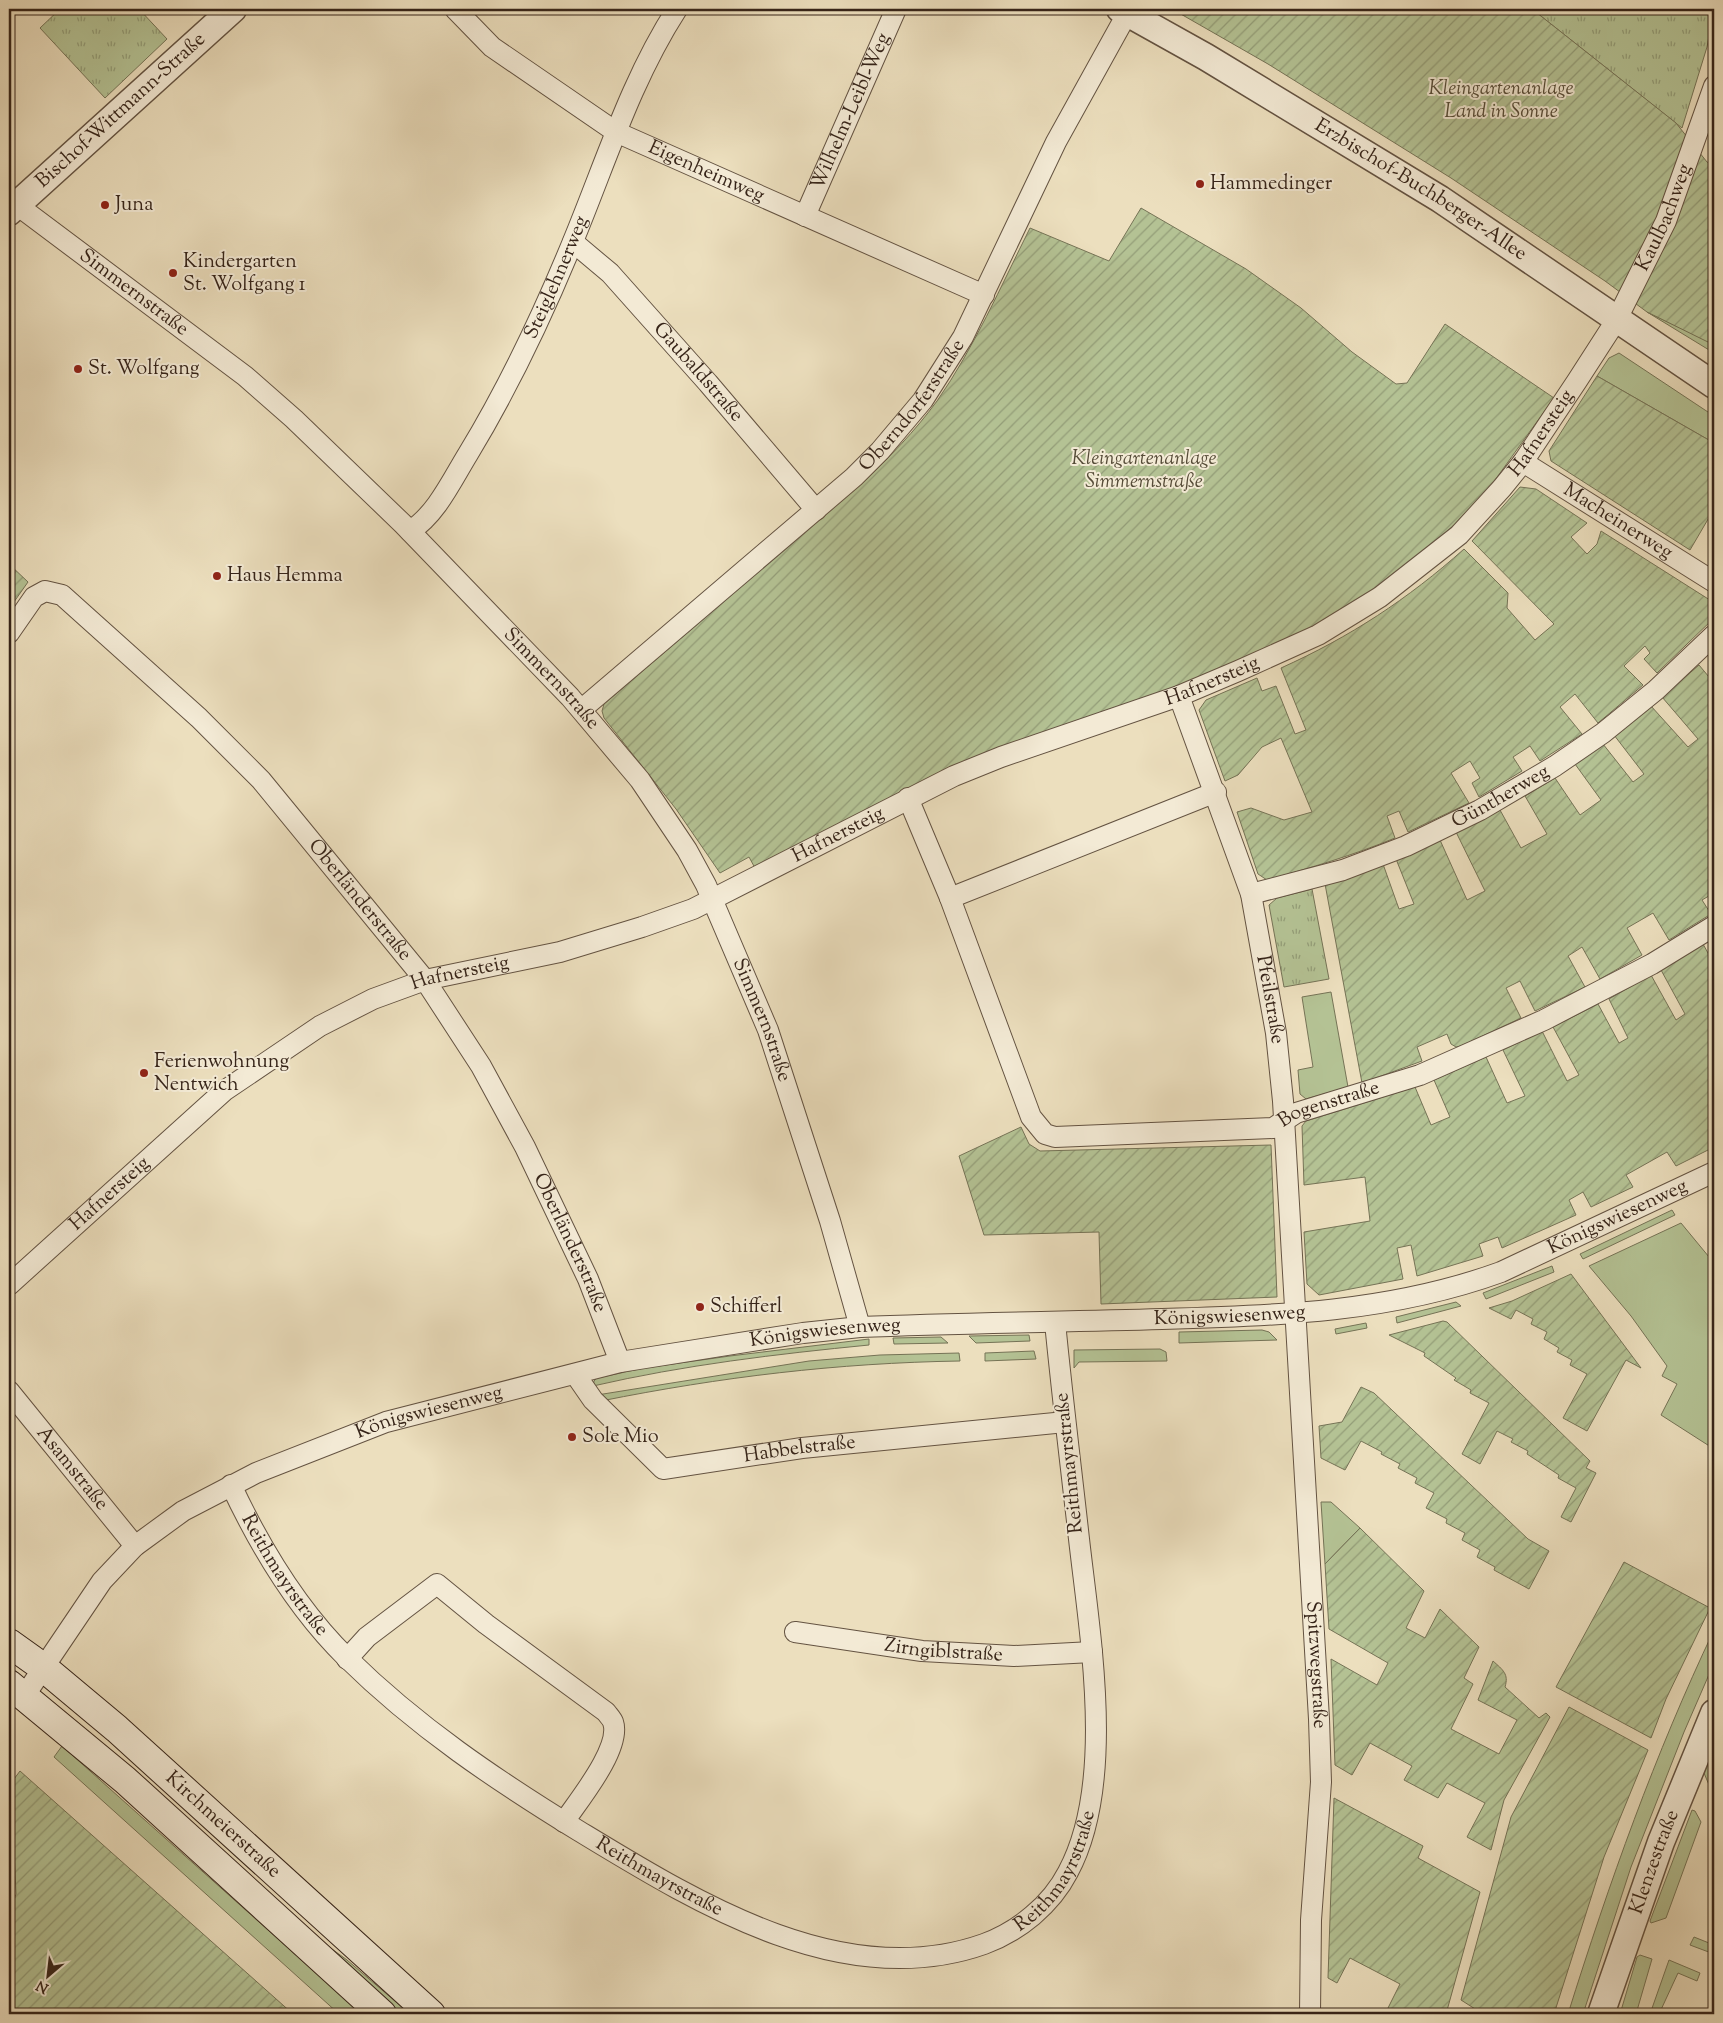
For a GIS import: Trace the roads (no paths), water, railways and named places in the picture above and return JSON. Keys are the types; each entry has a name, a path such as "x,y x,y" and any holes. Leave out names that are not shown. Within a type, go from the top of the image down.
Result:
{"main road":[{"name":"Kirchmeierstraße","path":"9,1643 44,1668 117,1729 431,2014"},
{"name":"Kirchmeierstraße","path":"17,1689 125,1780 382,2014"}],"street":[{"name":"Bischof-Wittmann-Straße","path":"11,206 234,9"},
{"name":"Eigenheimweg","path":"455,9 492,47 616,132 984,295"},
{"name":"Steiglehnerweg","path":"410,532 420,524 442,495 484,428 533,331 573,242 645,64 677,9"},
{"name":"Wilhelm-Leibl-Weg","path":"805,216 896,9"},
{"name":"Oberndorferstraße","path":"582,709 816,510 880,451 922,400 963,337 1056,142 1124,10"},
{"name":"Erzbischof-Buchberger-Allee","path":"1124,10 1440,199 1714,385"},
{"name":"Kaulbachweg","path":"1617,319 1666,222 1714,86"},
{"name":"Simmernstraße","path":"11,206 246,376 410,532 582,709 640,780 688,850 713,901 768,1030 828,1212 860,1327"},
{"name":"Gaubaldstraße","path":"573,242 610,273 708,382 816,510"},
{"name":"Hafnersteig","path":"9,1285 224,1091 320,1026 373,999 425,980 560,952 642,928 713,901 908,798 1002,757 1180,696 1283,652 1334,626 1380,597 1459,535 1523,462 1617,319"},
{"name":"Macheinerweg","path":"1523,462 1714,582"},
{"name":"Oberländerstraße","path":"9,633 34,597 45,591 62,596 199,718 261,780 425,980 448,1011 482,1066 525,1146 588,1279 620,1362"},
{"name":"Güntherweg","path":"1251,894 1352,867 1406,846 1480,810 1555,766 1603,733 1656,690 1714,635"},
{"name":"Pfeilstraße","path":"1180,696 1251,894 1276,1033 1285,1120 1295,1314"},
{"path":"950,898 1216,792"},
{"name":"Bogenstraße","path":"908,798 950,898 1030,1116 1045,1134 1055,1137 1273,1128 1296,1112 1357,1096 1420,1075 1491,1045 1599,993 1714,926"},
{"name":"Königswiesenweg","path":"17,1689 44,1668 66,1632 102,1581 135,1546 183,1511 231,1484 386,1422 620,1362 803,1333 860,1327 1295,1314 1374,1306 1466,1284 1564,1244 1714,1172"},
{"name":"Spitzwegstraße","path":"1295,1314 1315,1633 1320,1773 1312,1920 1310,2014"},
{"name":"Reithmayrstraße","path":"231,1484 242,1508 291,1591 322,1632 347,1659 389,1696 460,1753 510,1789 698,1900 746,1922 800,1941 841,1952 916,1958 958,1953 992,1941 1014,1930 1031,1917 1058,1889 1078,1852 1088,1820 1094,1786 1096,1742 1092,1652 1055,1322"},
{"name":"Habbelstraße","path":"575,1374 593,1400 663,1469 802,1448 1065,1422"},
{"name":"Asamstraße","path":"9,1391 135,1546"},
{"path":"347,1659 367,1637 437,1584 486,1624 606,1712 613,1722 614,1736 607,1756 564,1822"},
{"name":"Zirngiblstraße","path":"795,1632 922,1651 1014,1656 1092,1652"},
{"name":"Klenzestraße","path":"1602,2014 1661,1842 1714,1712"}],"place":[{"name":"Hammedinger","path":"1200,184"},
{"name":"Juna","path":"105,205"},
{"name":"Kindergarten St. Wolfgang 1","path":"173,273"},
{"name":"St. Wolfgang","path":"78,369"},
{"name":"Haus Hemma","path":"217,576"},
{"name":"Ferienwohnung Nentwich","path":"144,1073"},
{"name":"Schifferl","path":"700,1307"},
{"name":"Sole Mio","path":"572,1437"}],"park label":[{"name":"Kleingartenanlage Land in Sonne","path":"1501,100"},
{"name":"Kleingartenanlage Simmernstraße","path":"1144,470"}]}
